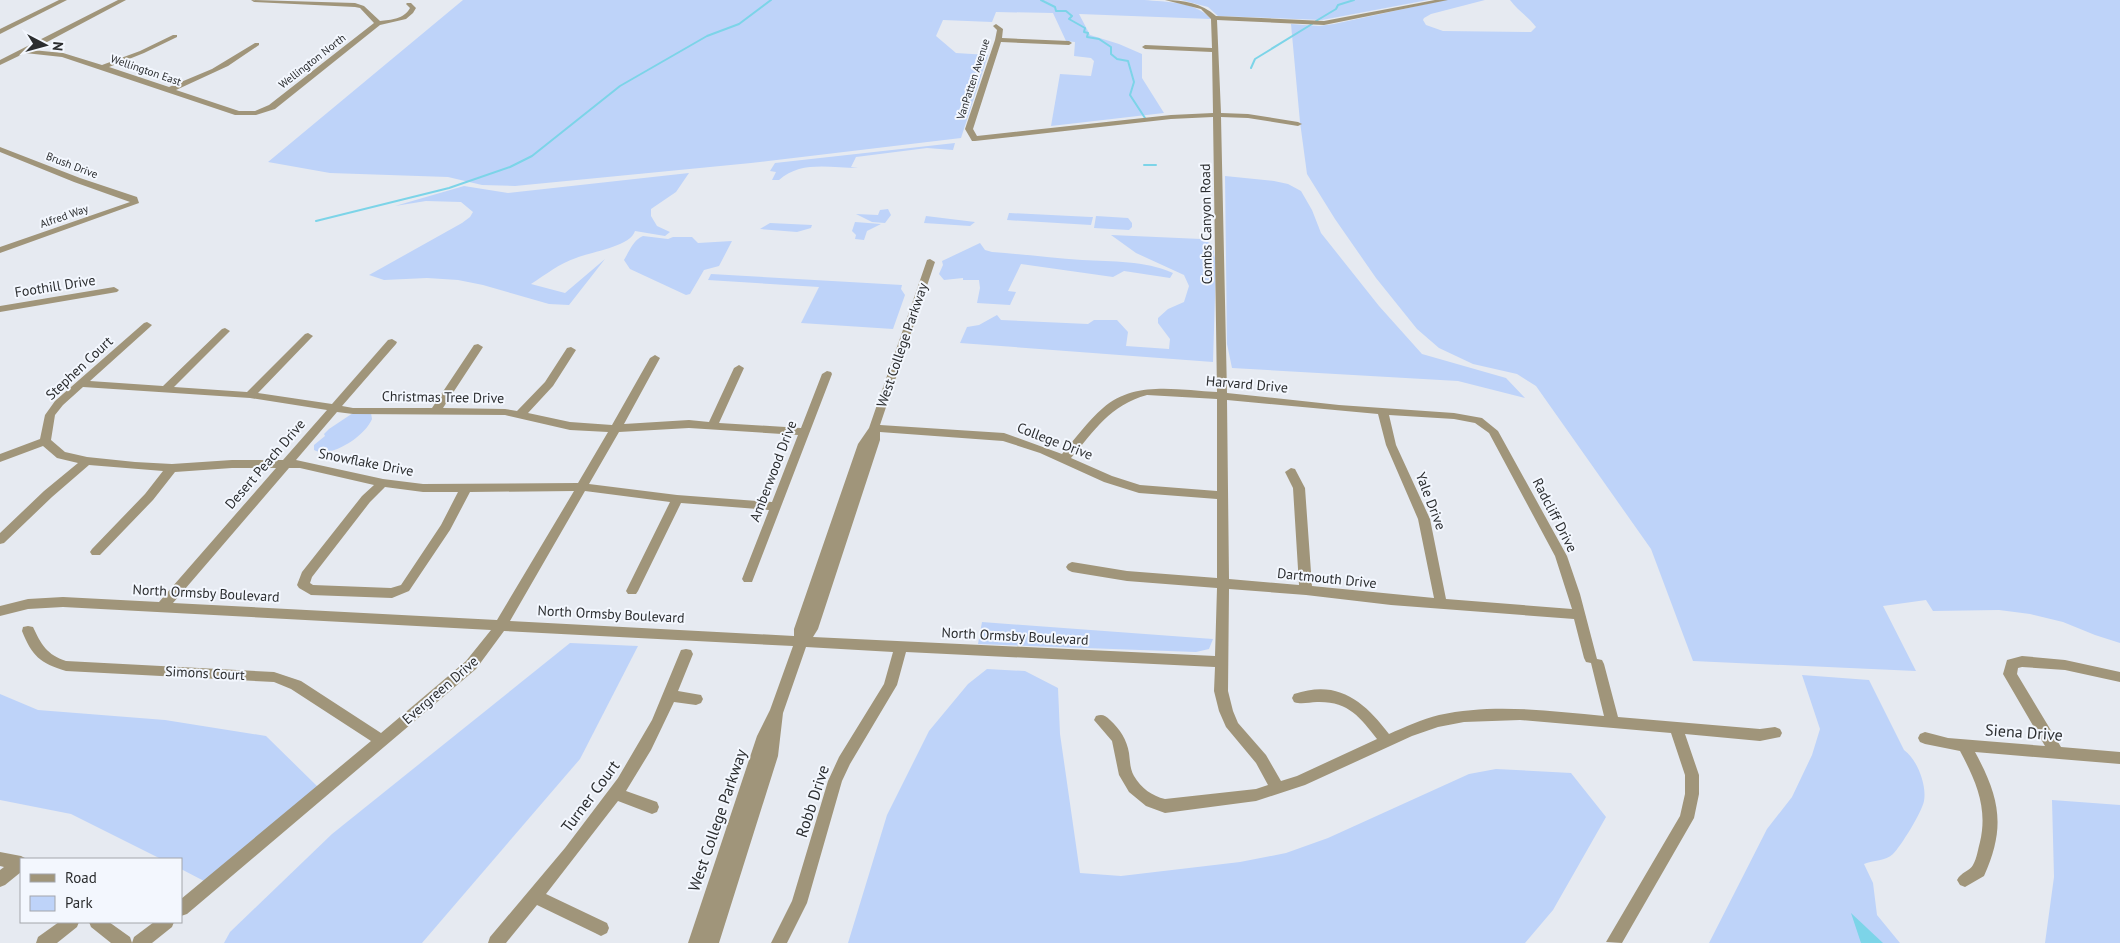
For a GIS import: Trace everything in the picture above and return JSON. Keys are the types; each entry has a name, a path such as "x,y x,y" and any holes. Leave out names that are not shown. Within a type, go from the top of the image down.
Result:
{"street":[{"path":"0,32 64,0"},
{"path":"0,63 122,0"},
{"path":"254,0 355,4 362,7 378,23 393,21 409,15 413,10 409,4"},
{"path":"1168,0 1203,8 1214,18 1324,23 1445,0"},
{"name":"Combs Canyon Road","path":"1214,18 1222,396 1223,583 1221,691 1226,710 1234,727 1262,759 1277,788"},
{"name":"Wellington North","path":"258,112 272,107 378,23"},
{"name":"VanPatten Avenue","path":"996,26 1000,29 998,40 969,129 975,139 1217,114"},
{"path":"102,67 142,52 175,36"},
{"path":"998,40 1069,43"},
{"path":"170,90 210,73 240,57 257,44"},
{"path":"1145,47 1215,50"},
{"name":"Wellington East","path":"26,51 63,56 102,67 238,113 258,112"},
{"path":"1217,114 1248,116 1298,124"},
{"name":"Brush Drive","path":"0,149 77,180 134,199 135,203"},
{"name":"Alfred Way","path":"0,250 135,203"},
{"name":"West College Parkway","path":"696,943 764,736 777,711 801,642 812,629 875,440 874,428 930,262"},
{"name":"Foothill Drive","path":"0,309 114,290"},
{"name":"Stephen Court","path":"45,441 50,415 59,403 147,325"},
{"path":"165,390 225,331"},
{"path":"250,395 308,336"},
{"name":"Desert Peach Drive","path":"162,607 392,342"},
{"path":"436,410 447,390 478,347"},
{"path":"520,416 549,384 570,350"},
{"name":"Evergreen Drive","path":"182,907 471,664 484,650 501,625 655,358"},
{"path":"713,424 739,368"},
{"name":"Amberwood Drive","path":"748,579 827,374"},
{"name":"Christmas Tree Drive","path":"80,384 250,395 353,411 475,410 520,416 570,426 615,430 713,424 804,432"},
{"name":"Harvard Drive","path":"1063,459 1107,410 1127,397 1147,392 1222,396 1383,412 1454,416"},
{"name":"Yale Drive","path":"1383,412 1391,445 1424,519 1441,604"},
{"name":"Radcliff Drive","path":"1454,416 1478,420 1493,431 1561,556 1613,722"},
{"name":"College Drive","path":"874,428 1004,438 1022,442 1139,489 1223,496"},
{"path":"0,458 45,441"},
{"name":"Snowflake Drive","path":"45,441 61,455 87,461 172,468 286,464 324,468 384,483 423,488 465,490 581,487 677,498 776,506"},
{"path":"0,540 48,494 87,461"},
{"path":"96,552 149,497 172,468"},
{"path":"1291,472 1299,488 1306,590"},
{"path":"384,483 366,499 306,575 302,585 311,590 392,593 405,588 446,527 465,490"},
{"path":"632,591 677,498"},
{"name":"Dartmouth Drive","path":"1072,567 1127,576 1306,590 1441,604 1579,614"},
{"name":"North Ormsby Boulevard","path":"0,611 28,604 63,602 501,625 689,645 801,642 1221,662"},
{"name":"Simons Court","path":"28,631 36,650 55,663 66,666 232,674 274,677 286,680 311,693 337,713 381,740"},
{"name":"Turner Court","path":"496,943 616,794 639,757 670,696 689,645"},
{"name":"Robb Drive","path":"779,943 799,903 835,780 844,761 890,685 901,647"},
{"path":"2057,753 2013,681 2010,674 2012,664 2018,661 2078,667 2120,677"},
{"path":"1299,698 1322,694 1350,701 1365,712 1386,741"},
{"path":"670,696 696,699"},
{"name":"West College Parkway","path":"711,943 771,756 777,711"},
{"path":"1101,720 1116,735 1121,746 1124,769 1132,784 1142,797 1152,803 1165,806 1256,795 1300,781 1386,741 1437,721 1464,716 1520,714 1760,734 1775,733"},
{"path":"1614,942 1687,818 1692,794 1692,775 1676,727"},
{"name":"Siena Drive","path":"1925,738 1948,744 2120,758"},
{"path":"1964,745 1987,790 1992,818 1991,831 1979,871 1964,880"},
{"path":"616,794 652,807"},
{"path":"0,860 20,863"},
{"path":"0,880 20,864"},
{"path":"534,896 601,928"},
{"path":"44,943 70,923"},
{"path":"98,923 124,943"},
{"path":"140,943 165,923"}],"green space":[{"path":"463,0 1144,0 1171,2 1189,6 1204,13 1211,19 1079,14 1090,35 1142,54 1142,78 1164,113 1051,126 1060,74 1091,76 1094,61 1091,58 1074,56 1075,42 1066,41 1053,13 996,12 992,22 943,20 936,36 956,53 988,55 961,138 751,163 515,186 482,185 448,177 330,173 268,162"},
{"path":"1181,0 1428,0 1322,20 1218,16 1208,7"},
{"path":"1445,0 1485,0 1431,14 1423,20 1426,25 1443,31 1531,32 1536,27 1510,0 2120,0 2120,643 2063,622 2030,614 1999,610 1933,611 1926,600 1883,606 1916,671 1693,661 1651,549 1536,386 1517,374 1473,364 1439,348 1417,329 1376,278 1335,219 1307,174 1291,24 1319,26 1334,24"},
{"path":"955,143 953,150 927,148 856,157 851,167 858,168 807,167 788,174 779,180 772,180 776,172 770,171 775,163"},
{"path":"689,173 676,192 651,209 651,216 657,226 670,232 665,236 635,231 632,237 626,241 570,260 531,284 565,293 605,259 569,305 549,304 483,285 458,280 427,278 384,280 369,275 462,223 473,212 461,202 426,201 395,206 464,186 508,193"},
{"path":"1225,176 1274,181 1288,184 1301,191 1312,210 1321,233 1379,306 1422,354 1506,378 1525,398 1458,381 1232,368 1227,344"},
{"path":"888,209 891,215 885,223 872,222 856,214 878,215 880,210"},
{"path":"1009,213 1093,217 1091,225 1007,220"},
{"path":"926,216 975,222 970,226 924,223"},
{"path":"1096,216 1128,218 1132,223 1132,227 1129,230 1094,228"},
{"path":"855,222 881,224 867,231 864,240 855,239 856,235 852,231"},
{"path":"770,223 812,225 811,228 797,232 760,229"},
{"path":"1111,235 1201,239 1212,244 1216,263 1213,362 960,343 967,327 979,325 997,315 1001,320 1088,324 1094,320 1117,320 1128,332 1126,346 1169,349 1170,339 1158,323 1158,318 1168,309 1184,302 1189,286 1184,275 1136,253"},
{"path":"643,236 668,239 673,237 692,237 698,243 732,241 719,266 704,270 690,294 686,295 630,269 624,260 634,243"},
{"path":"980,243 985,250 992,252 1128,262 1151,266 1173,273 1170,278 1124,271 1113,277 1021,264 1008,291 1016,292 1010,305 977,303 980,288 979,280 963,280 963,278 944,280 939,274 943,265 942,261"},
{"path":"711,274 902,285 901,289 905,295 893,329 801,323 819,287 708,280"},
{"path":"353,413 371,413 372,419 355,439 338,449 321,452 314,450 314,445 325,436 324,434 329,429"},
{"path":"982,622 1213,639 1209,649 1196,652 978,644"},
{"path":"570,643 638,646 580,759 422,943 224,943 230,932 332,834"},
{"path":"987,669 1025,671 1058,688 1060,734 1080,873 1121,876 1240,862 1286,853 1328,838 1469,774 1496,769 1571,773 1606,817 1553,910 1525,943 848,943 887,815 929,731 968,684"},
{"path":"1802,675 1869,680 1904,750 1909,754 1920,773 1925,795 1911,829 1893,854 1864,864 1873,883 1877,915 1900,943 1709,943 1767,829 1792,797 1812,755 1820,729"},
{"path":"0,694 38,710 165,720 266,736 318,787 204,881 182,870 182,858 159,858 71,814 0,800"},
{"path":"2052,800 2120,805 2120,943 2045,943 2054,877"}],"shaded area":[{"path":"1851,913 1883,943 1861,943"}],"waterway":[{"path":"316,221 449,188 510,167 532,156 620,86 707,36 739,24 771,0"},
{"path":"1041,0 1055,7 1056,11 1066,11 1072,16 1069,19 1085,28 1084,32 1088,33 1087,37 1099,39 1111,47 1111,54 1117,59 1128,61 1134,82 1130,95 1145,118"},
{"path":"1316,21 1336,9 1338,5 1354,0"},
{"path":"1251,68 1255,59 1312,24"},
{"path":"1144,165 1156,165"}]}
